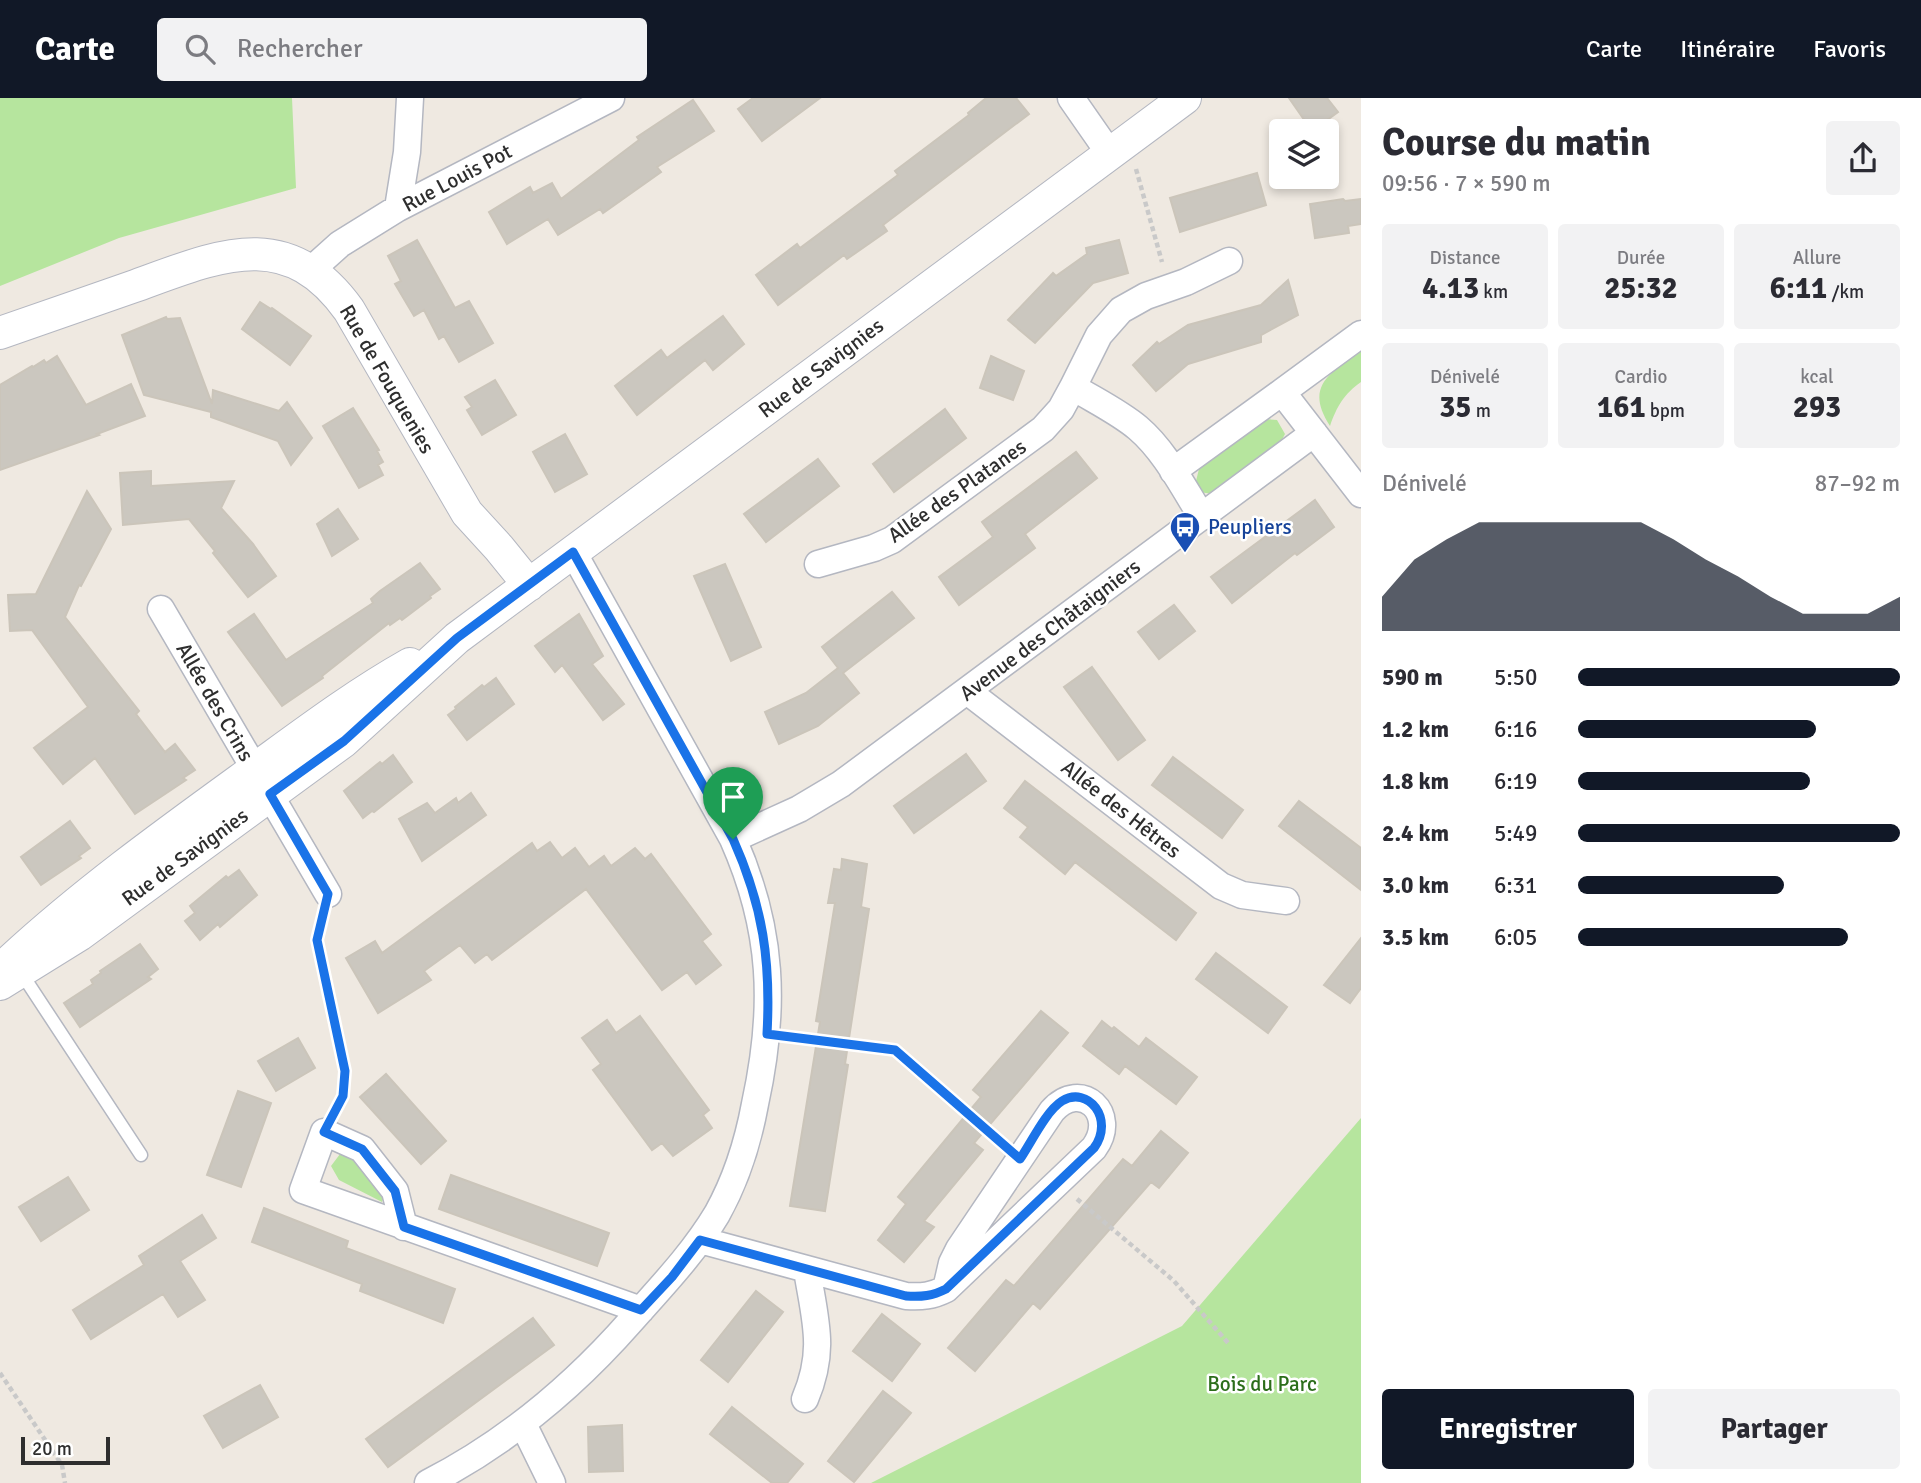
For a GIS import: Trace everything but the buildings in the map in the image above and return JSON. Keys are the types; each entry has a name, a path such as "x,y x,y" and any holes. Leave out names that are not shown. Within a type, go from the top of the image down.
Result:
{"street":[{"path":"398,208 407,152 410,98"},
{"name":"Rue Louis Pot","path":"312,270 340,244 398,208 611,98"},
{"path":"1071,98 1118,148"},
{"name":"Rue de Savignies","path":"8,971 74,904 262,782 366,689 457,638 1185,98"},
{"name":"Rue de Fouquenies","path":"0,333 213,259 250,254 269,256 312,270 349,310 467,513 529,585"},
{"name":"Allée des Platanes","path":"818,564 874,548 905,533 1044,429 1061,409 1091,350 1109,323 1132,303 1229,261"},
{"path":"1173,471 1361,334"},
{"path":"1073,387 1138,428 1161,454 1202,517"},
{"path":"1282,392 1361,494"},
{"name":"Avenue des Châtaigniers","path":"733,839 823,796 1314,433"},
{"path":"428,1483 472,1459 523,1423 601,1355 672,1277 700,1240 729,1189 746,1141 759,1087 767,1034 768,995 764,932 754,890 733,839 573,552"},
{"name":"Allée des Crins","path":"161,609 328,894"},
{"name":"Allée des Hêtres","path":"967,691 1221,886 1242,895 1286,901"},
{"path":"700,1240 906,1296 922,1297 946,1289 1094,1148 1103,1132 1101,1116 1086,1100 1070,1097 1058,1105 959,1249 952,1263 946,1289"},
{"path":"404,1227 395,1191 362,1149 324,1132 303,1190 404,1227 641,1310"},
{"path":"805,1399 815,1374 818,1351 818,1335 807,1270"},
{"path":"523,1423 552,1483"}],"lane":[{"path":"8,971 141,1155"}],"path":[{"path":"1118,148 1137,170 1169,288"},
{"path":"324,1132 343,1096 345,1071 317,940 328,894"},
{"path":"767,1034 895,1050 1020,1159"},
{"path":"1057,1183 1174,1281 1229,1343"},
{"path":"0,1374 62,1465 65,1483"}],"green space":[{"path":"0,98 292,98 296,188 119,238 0,286"},
{"path":"1361,351 1361,382 1342,401 1330,426 1323,412 1320,390 1339,366"},
{"path":"1264,419 1277,420 1285,434 1277,449 1213,494 1199,492 1195,485 1199,469"},
{"name":"Bois du Parc","path":"1361,1118 1361,1483 871,1483 1182,1326"},
{"path":"340,1154 357,1159 386,1191 382,1202 339,1180 331,1166"}],"place":[{"name":"Peupliers","path":"1185,554"}],"route":[{"path":"573,552 733,839 754,890 764,932 769,1006 767,1034 895,1050 1020,1159 1052,1111 1063,1100 1078,1097 1092,1104 1101,1116 1103,1132 1094,1148 946,1289 922,1297 906,1296 700,1240 672,1277 641,1310 404,1227 395,1191 382,1172 362,1149 324,1132 343,1096 345,1071 317,940 328,894 270,794 344,741 457,638 573,552"}]}
